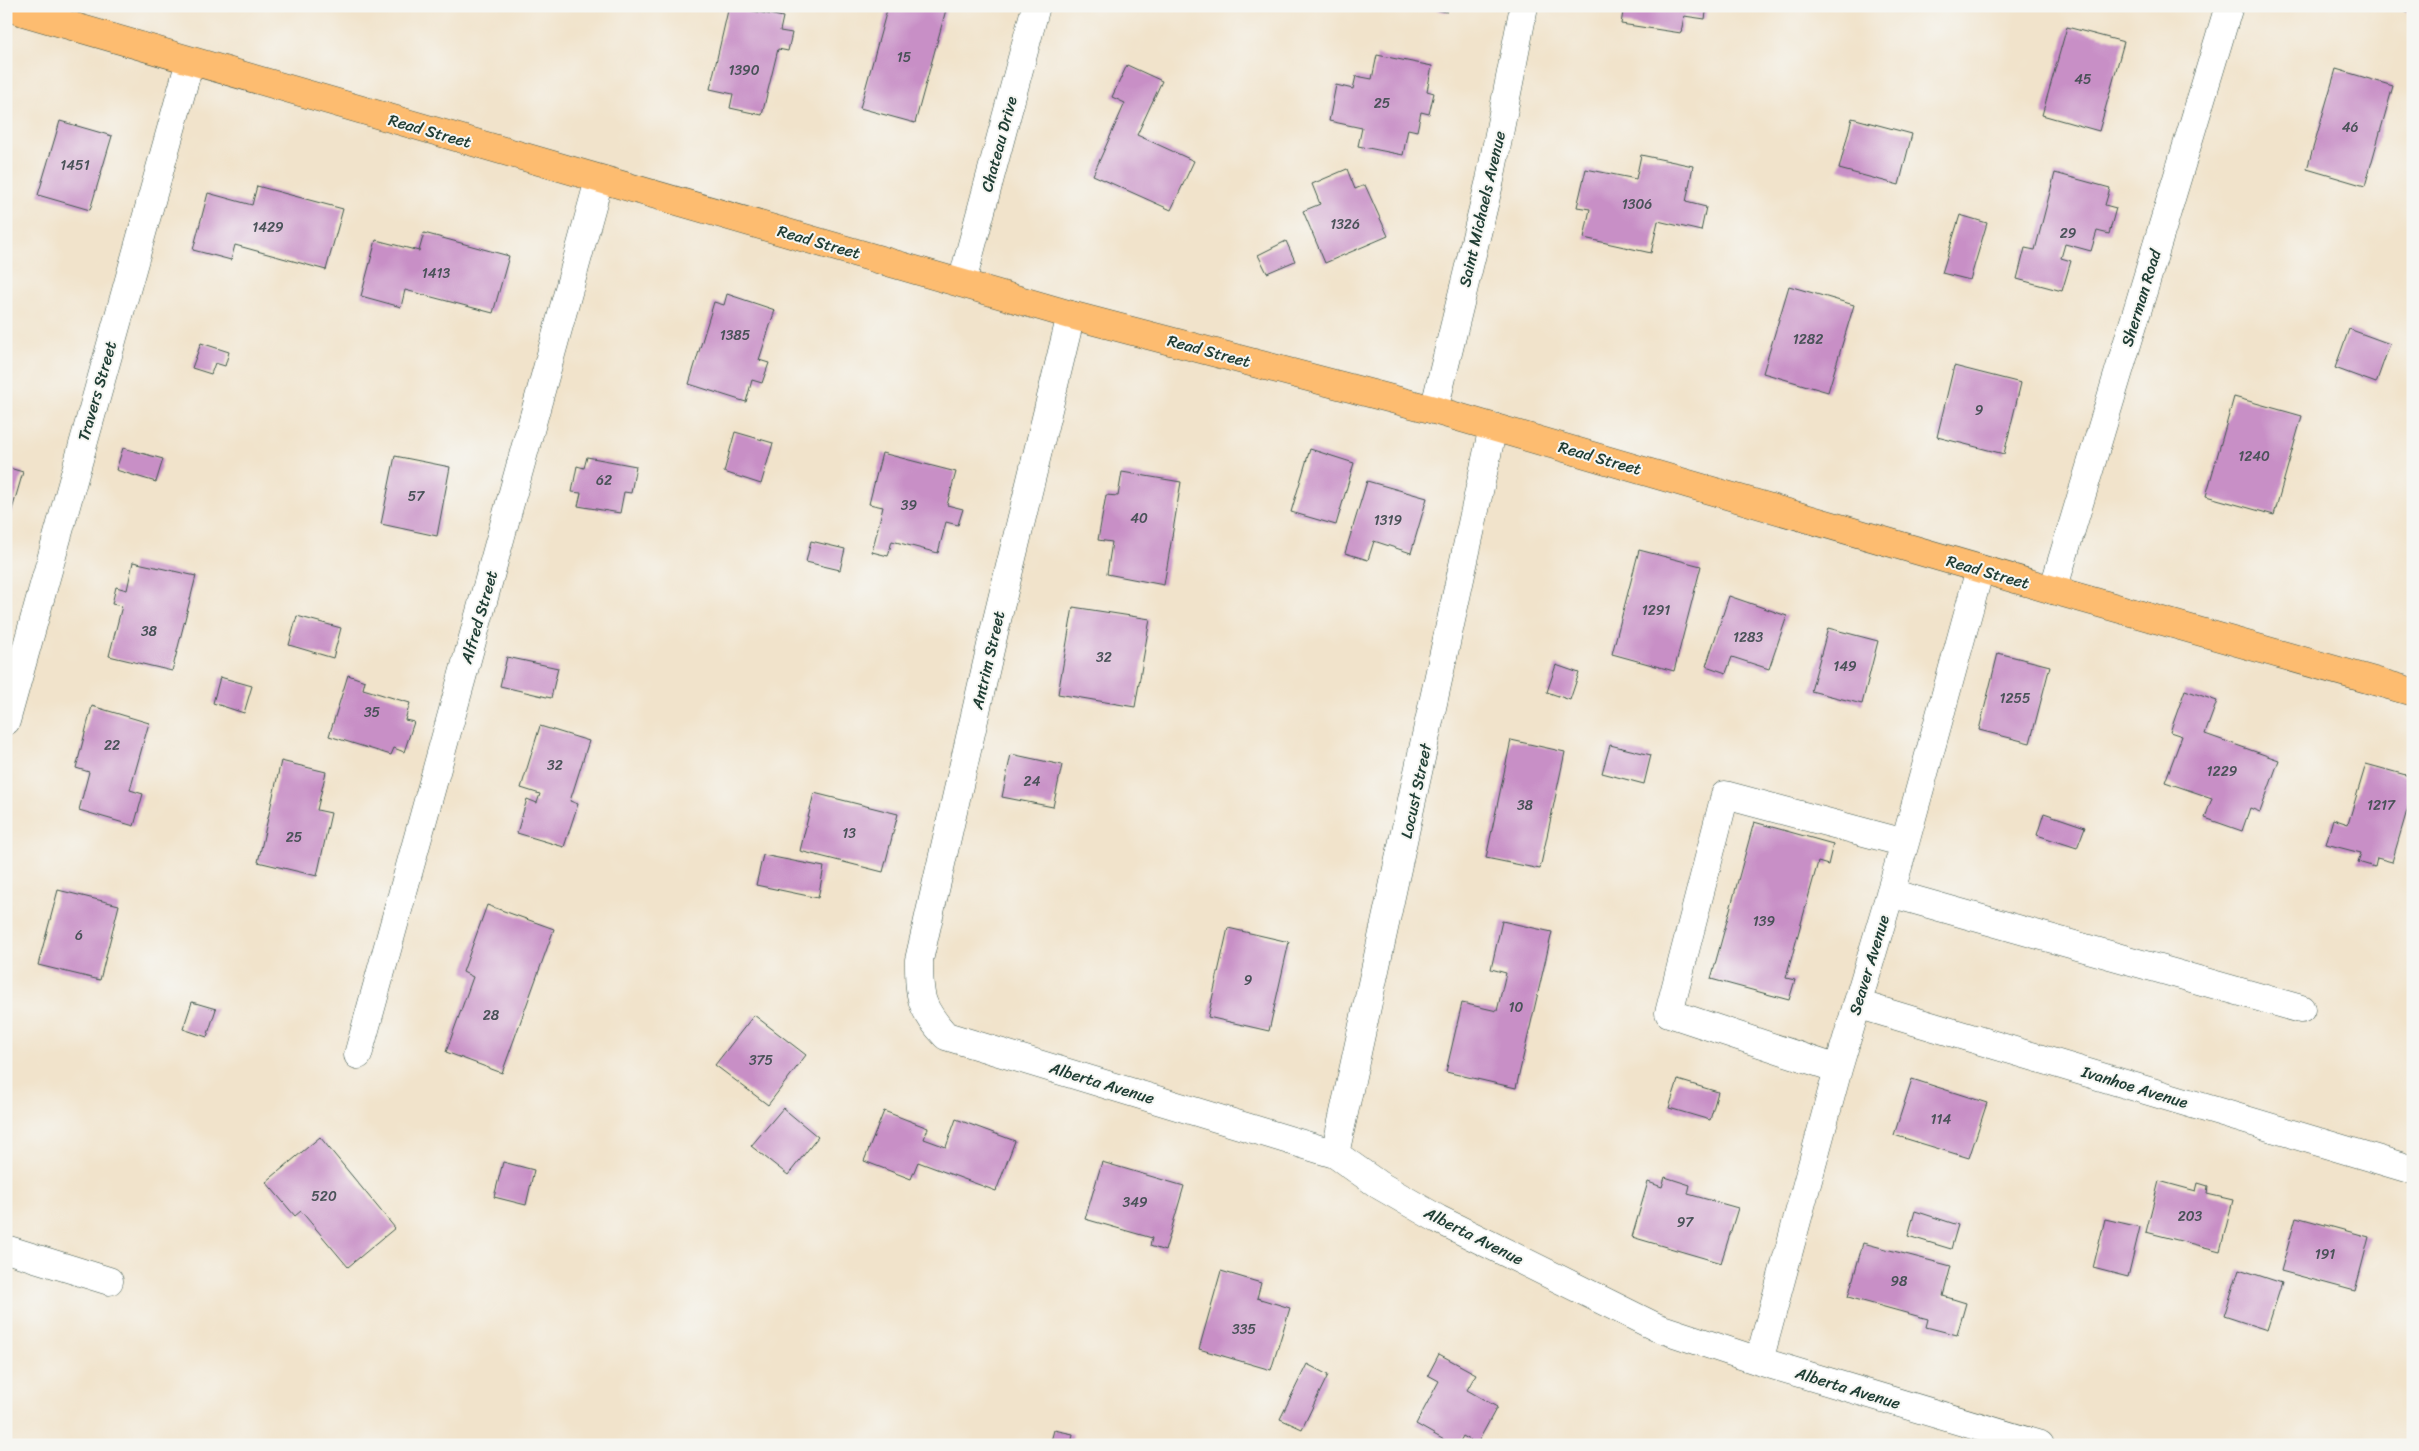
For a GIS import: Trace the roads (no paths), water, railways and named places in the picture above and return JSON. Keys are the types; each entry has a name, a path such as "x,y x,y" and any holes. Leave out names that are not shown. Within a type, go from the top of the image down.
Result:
{"main road":[{"name":"Read Street","path":"6,7 1071,315 1434,410 1980,569 2413,692"}],"street":[{"name":"Chateau Drive","path":"962,282 1036,6"},
{"name":"Saint Michaels Avenue","path":"1434,410 1490,180 1524,6"},
{"name":"Sherman Road","path":"2053,590 2229,6"},
{"name":"Travers Street","path":"6,722 190,61"},
{"name":"Alfred Street","path":"358,1055 599,180"},
{"name":"Antrim Street","path":"924,1006 919,993 919,960 995,628 1071,315"},
{"name":"Locust Street","path":"1336,1154 1493,427"},
{"name":"Seaver Avenue","path":"1759,1361 1838,1069 1905,843 1980,569"},
{"path":"1838,1069 1669,1013 1725,795 1905,843"},
{"path":"1890,894 2300,1009"},
{"name":"Ivanhoe Avenue","path":"1857,1004 2413,1170"},
{"name":"Alberta Avenue","path":"924,1006 929,1018 946,1036 1336,1154 1379,1185 1438,1219 1656,1327 1759,1361 2040,1445"},
{"path":"6,1249 110,1281"}]}
